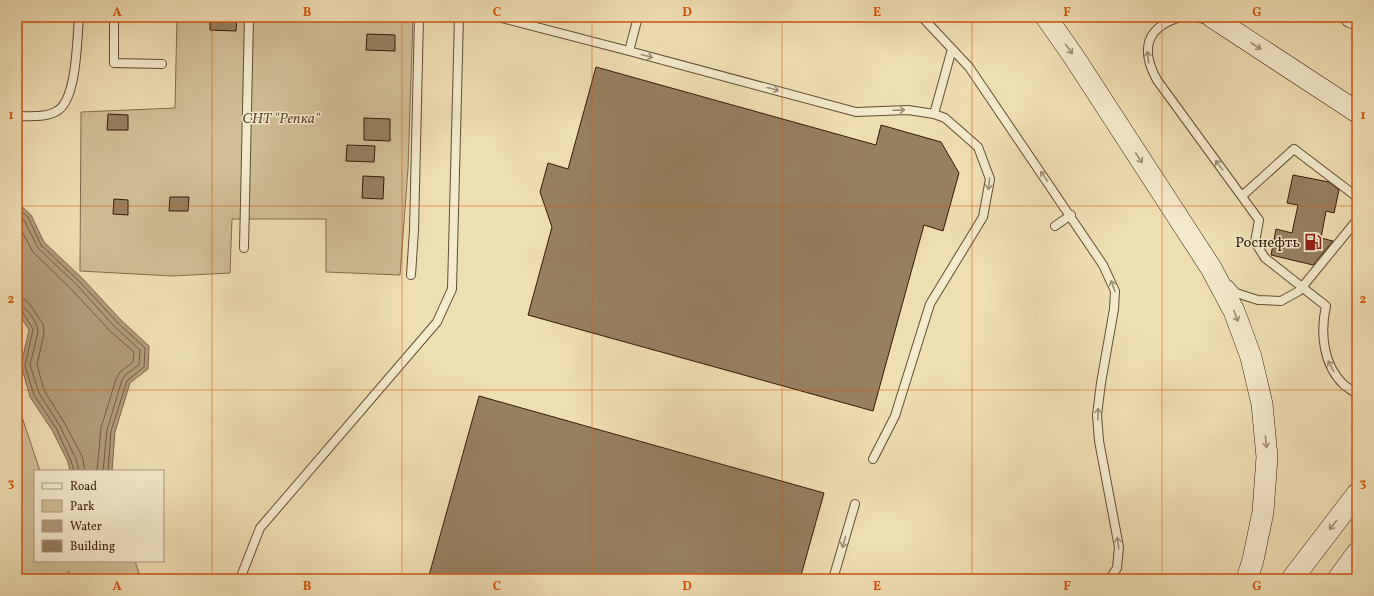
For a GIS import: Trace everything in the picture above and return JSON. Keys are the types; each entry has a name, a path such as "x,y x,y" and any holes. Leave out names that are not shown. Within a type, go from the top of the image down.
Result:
{"main road":[{"path":"1046,17 1074,57 1211,268 1234,311 1251,357 1262,404 1267,457 1264,504 1253,560 1246,579"},
{"path":"1351,17 1357,19"},
{"path":"1218,21 1357,112"},
{"path":"1292,579 1357,494"},
{"path":"1338,579 1357,554"}],"lane":[{"path":"17,116 40,116 57,111 68,99 73,81 79,17"},
{"path":"114,17 114,63 162,64"},
{"path":"244,248 249,17"},
{"path":"411,275 414,230 419,17"},
{"path":"240,579 260,528 437,322 452,289 459,17"},
{"path":"498,17 856,112 908,110 934,114 945,118 978,147 990,180 983,217 930,304 894,416 873,459"},
{"path":"629,51 638,17"},
{"path":"922,17 970,67 1104,265 1115,291 1114,309 1097,415 1099,441 1119,547 1118,568 1110,579"},
{"path":"1181,17 1168,21 1157,29 1149,41 1147,54 1149,67 1259,220 1255,242 1265,258 1326,306 1323,320 1324,345 1330,366 1344,385 1357,394"},
{"path":"1196,17 1218,21"},
{"path":"934,114 952,48"},
{"path":"1242,196 1294,148 1357,197"},
{"path":"1055,226 1070,215"},
{"path":"1211,268 1236,292 1258,300 1281,300 1299,291 1357,220"},
{"path":"833,579 855,504"}],"green space":[{"name":"СНТ \"Репка\"","path":"177,17 413,17 408,169 400,275 326,272 326,219 232,219 230,273 172,276 80,271 81,112 175,108"},
{"path":"17,402 40,470 34,470 34,562 135,562 139,573 139,579 72,579 68,571 70,579 17,579"}],"water":[{"path":"17,202 31,215 44,242 83,279 121,320 149,346 148,369 130,383 115,432 112,470 70,470 68,462 52,430 30,397 21,365 29,330 17,311"}],"building":[{"path":"210,17 237,17 236,31 210,30"},
{"path":"367,34 395,35 395,51 366,50"},
{"path":"596,67 876,145 881,125 941,142 959,173 943,231 924,225 873,411 528,315 552,227 540,192 548,163 568,169"},
{"path":"108,114 128,115 128,130 107,130"},
{"path":"364,118 390,119 390,141 364,140"},
{"path":"347,145 375,146 374,162 346,161"},
{"path":"1293,175 1329,182 1339,190 1334,213 1326,211 1321,238 1333,241 1313,265 1271,255 1276,229 1292,233 1298,205 1287,203"},
{"path":"363,176 384,177 383,199 362,198"},
{"path":"170,197 189,197 188,211 169,211"},
{"path":"114,199 128,200 128,215 113,214"},
{"path":"479,396 824,493 800,579 428,579"}],"place":[{"name":"Роснефть","path":"1313,242"}]}
